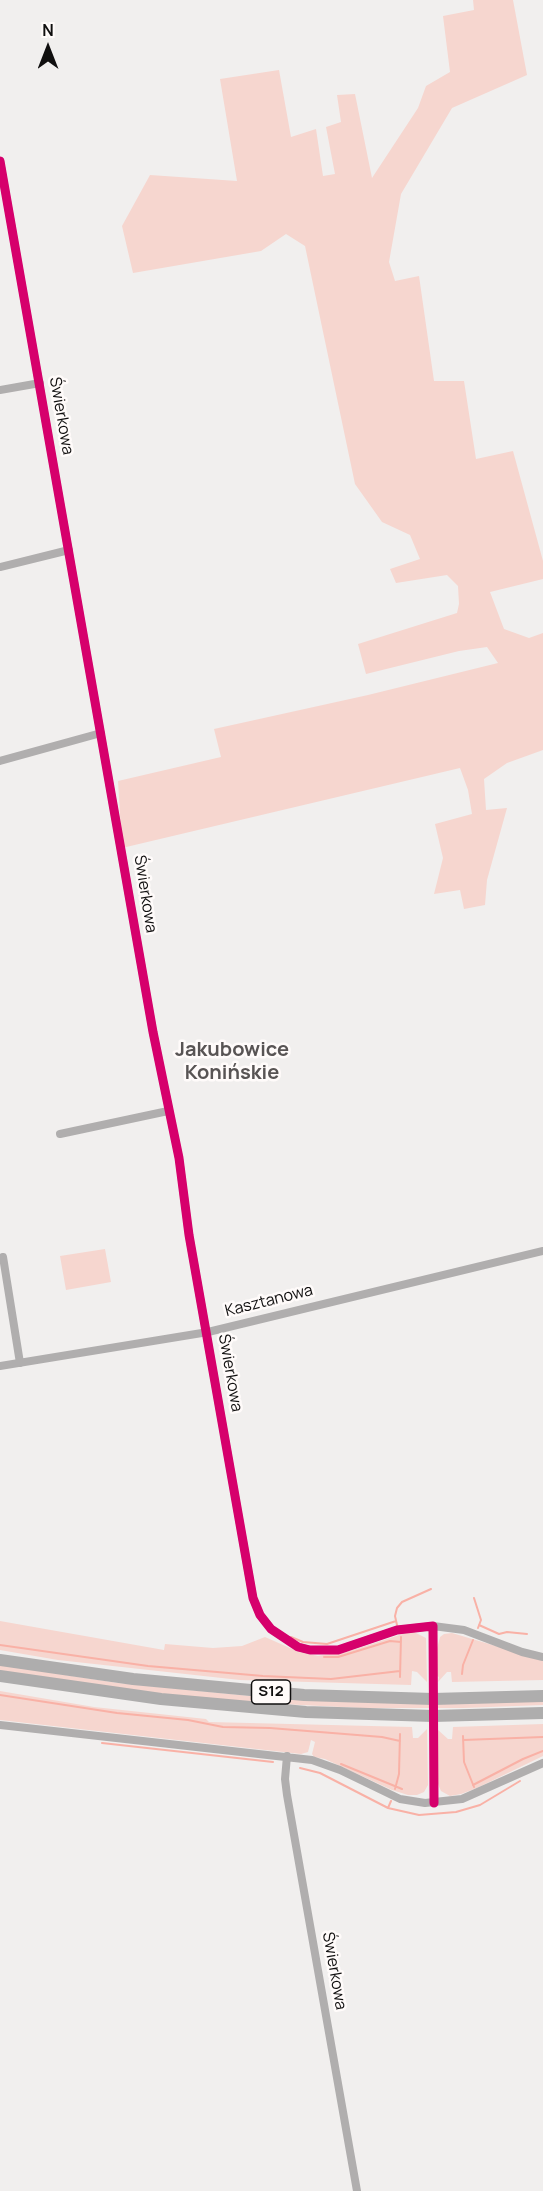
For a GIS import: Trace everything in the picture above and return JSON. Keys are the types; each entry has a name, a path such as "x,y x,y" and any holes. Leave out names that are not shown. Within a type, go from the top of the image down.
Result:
{"highway":[{"name":"S12","path":"0,1660 151,1681 315,1695 433,1699 543,1696"},
{"name":"S12","path":"0,1676 161,1700 316,1712 433,1716 543,1713"}],"street":[{"name":"Świerkowa","path":"0,161 168,1111 179,1158 189,1234 253,1598 260,1615 271,1629 298,1647 324,1651 339,1650 408,1628 433,1626"},
{"name":"Świerkowa","path":"0,390 40,383"},
{"path":"0,567 69,550"},
{"path":"0,761 101,733"},
{"path":"60,1134 168,1111"},
{"name":"Kasztanowa","path":"0,1366 208,1332 543,1251"},
{"path":"3,1257 20,1363"},
{"path":"434,1677 433,1626 464,1630 522,1652 543,1657"},
{"path":"0,1725 286,1756 340,1770 400,1799 434,1803 453,1802 473,1795 543,1763"},
{"path":"434,1739 434,1803"},
{"name":"Świerkowa","path":"286,1756 287,1794 357,2191"}],"shaded area":[{"path":"473,0 513,0 527,75 452,108 401,194 389,262 395,281 419,276 434,381 464,381 476,459 513,451 543,561 543,579 490,592 504,629 529,638 543,633 543,750 507,763 484,779 486,810 507,808 487,880 485,905 464,909 460,890 434,894 443,858 435,824 472,814 468,790 460,768 122,848 118,781 221,757 214,729 498,663 487,647 459,651 366,674 358,644 457,613 458,586 447,575 396,583 390,569 420,559 410,535 382,522 355,484 305,246 286,234 261,251 133,273 122,226 150,175 237,181 220,79 279,70 291,137 316,129 323,176 335,174 326,127 341,122 337,95 355,94 372,178 418,108 426,86 450,72 443,16 474,10"},
{"path":"105,1249 111,1282 66,1290 60,1256"},
{"path":"0,1621 164,1650 165,1644 213,1648 242,1646 265,1637 299,1652 318,1656 353,1650 412,1631 426,1638 427,1682 417,1672 412,1671 411,1685 240,1680 58,1660 0,1650"},
{"path":"452,1633 543,1660 543,1680 452,1682 451,1672 447,1672 438,1682 437,1649 440,1637"},
{"path":"0,1665 118,1683 261,1697 361,1701 543,1699 543,1705 361,1708 261,1703 183,1697 0,1671"},
{"path":"0,1691 94,1707 206,1719 209,1722 412,1727 413,1738 418,1738 427,1729 428,1785 424,1792 417,1795 392,1790 325,1759 314,1757 312,1754 315,1742 311,1740 308,1752 301,1754 0,1720"},
{"path":"543,1724 543,1756 461,1794 450,1796 441,1791 438,1784 437,1729 448,1739 452,1739 453,1727"}],"waterway":[{"path":"397,1625 395,1616 402,1602 431,1589"},
{"path":"474,1598 481,1620 478,1628"},
{"path":"291,1637 303,1642 327,1644 396,1621"},
{"path":"479,1625 499,1634 507,1632 527,1634"},
{"path":"400,1677 401,1637"},
{"path":"462,1674 463,1665 473,1640"},
{"path":"324,1657 338,1657 390,1641 401,1642"},
{"path":"0,1645 148,1666 263,1676 331,1679 400,1671"},
{"path":"0,1695 117,1713 188,1720 223,1727 270,1728 382,1737 400,1741"},
{"path":"395,1789 399,1774 400,1734"},
{"path":"463,1736 464,1762 474,1787"},
{"path":"463,1740 543,1737"},
{"path":"102,1743 273,1762"},
{"path":"473,1785 543,1751"},
{"path":"341,1764 402,1789"},
{"path":"300,1768 320,1773 388,1808 419,1815 456,1812 480,1805 520,1781"},
{"path":"388,1808 391,1801"}],"tunnel":[{"path":"433,1677 434,1739"}],"cycle path":[{"path":"0,161 153,1032 179,1158 189,1235 253,1598 260,1615 271,1629 298,1647 310,1650 338,1650 397,1630 433,1626 434,1803"}],"district":[{"name":"Jakubowice Konińskie","path":"232,1062"}]}
